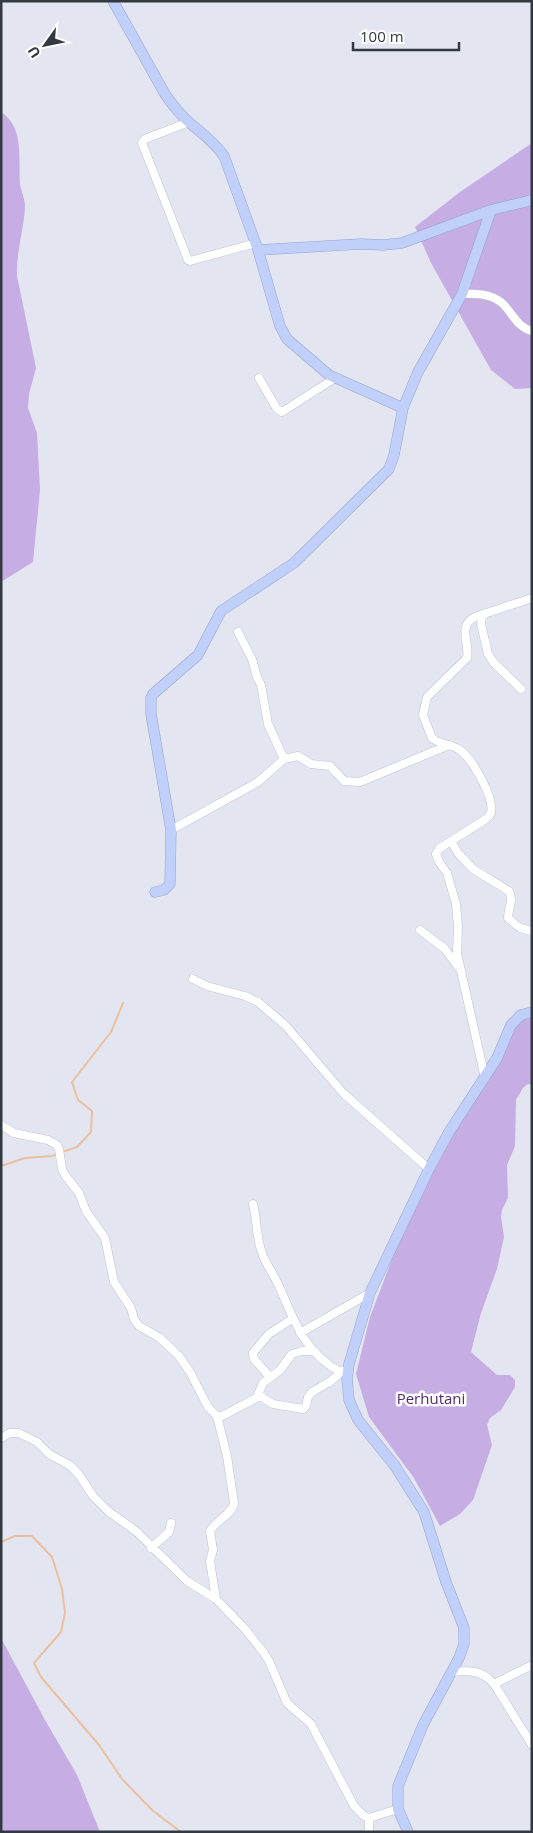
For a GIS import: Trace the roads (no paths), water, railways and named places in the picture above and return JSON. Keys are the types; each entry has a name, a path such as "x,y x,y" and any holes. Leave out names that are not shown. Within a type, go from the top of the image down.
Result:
{"street":[{"path":"113,1 165,94 224,156 257,246 283,333 291,344 335,378 403,408"},
{"path":"190,122 144,139 142,143 190,261 257,246 392,244 411,240 491,210 532,200"},
{"path":"154,892 164,890 170,884 171,830 151,714 151,698 153,694 198,655 221,611 294,563 389,469 394,455 403,408 418,372 462,294 491,210"},
{"path":"462,294 475,293 494,298 502,303 525,329 532,331"},
{"path":"259,378 277,409 282,412 335,378"},
{"path":"485,1078 457,953 458,926 456,904 447,873 436,854 440,848 486,819 491,812 489,799 473,764 462,751 434,741 430,736 423,715 424,704 430,694 466,658 468,649 465,627 467,622 486,613 532,598"},
{"path":"486,613 482,617 481,624 488,654 494,663 521,689"},
{"path":"238,632 252,659 263,693 264,709 268,724 284,759"},
{"path":"171,830 258,782 284,759 298,756 311,764 330,766 344,781 360,782 449,745"},
{"path":"451,841 458,853 473,869 509,891 512,896 508,918 520,928 532,931"},
{"path":"420,930 445,949 461,971"},
{"path":"193,979 207,986 245,996 258,1002 286,1026 343,1093 429,1168"},
{"path":"408,1832 398,1809 397,1794 400,1778 427,1716 459,1658 464,1644 464,1635 462,1621 448,1588 424,1512 395,1466 367,1433 353,1411 347,1390 345,1370 370,1293 429,1168 500,1052 511,1025 522,1015 532,1012"},
{"path":"1,1125 14,1133 53,1142 59,1149 65,1175 79,1193 86,1211 105,1238 114,1282 131,1308 134,1320 139,1326 160,1338 179,1356 190,1372 208,1407 217,1416 228,1456 234,1503 231,1510 210,1531 213,1550 211,1567 216,1599"},
{"path":"253,1204 260,1249 292,1319 314,1351 329,1365 345,1370"},
{"path":"300,1333 370,1293"},
{"path":"270,1377 254,1358 253,1353 269,1334 292,1319"},
{"path":"257,1397 261,1386 280,1370 292,1354 302,1350 314,1351"},
{"path":"217,1416 222,1416 257,1397 265,1398 273,1404 303,1409 312,1392 345,1370"},
{"path":"1,1438 14,1432 24,1435 37,1442 49,1454 71,1466 100,1503 136,1531 151,1548 187,1581 216,1599 245,1629 264,1653 287,1703 311,1724 354,1806 364,1816 369,1818 398,1809"},
{"path":"151,1548 169,1532 171,1523"},
{"path":"494,1684 532,1665"},
{"path":"451,1672 475,1671 487,1677 494,1684 532,1745"},
{"path":"368,1832 369,1818"}],"waterway":[{"path":"62,1152 77,1147 91,1132 92,1111 78,1100 72,1082 111,1032 123,1003"},
{"path":"1,1166 25,1158 57,1154"},
{"path":"1,1542 15,1536 32,1536 52,1557 62,1589 65,1613 61,1632 34,1663 41,1677 99,1745 122,1779 152,1810 181,1832"}],"park label":[{"name":"Perhutani","path":"431,1399"}]}
